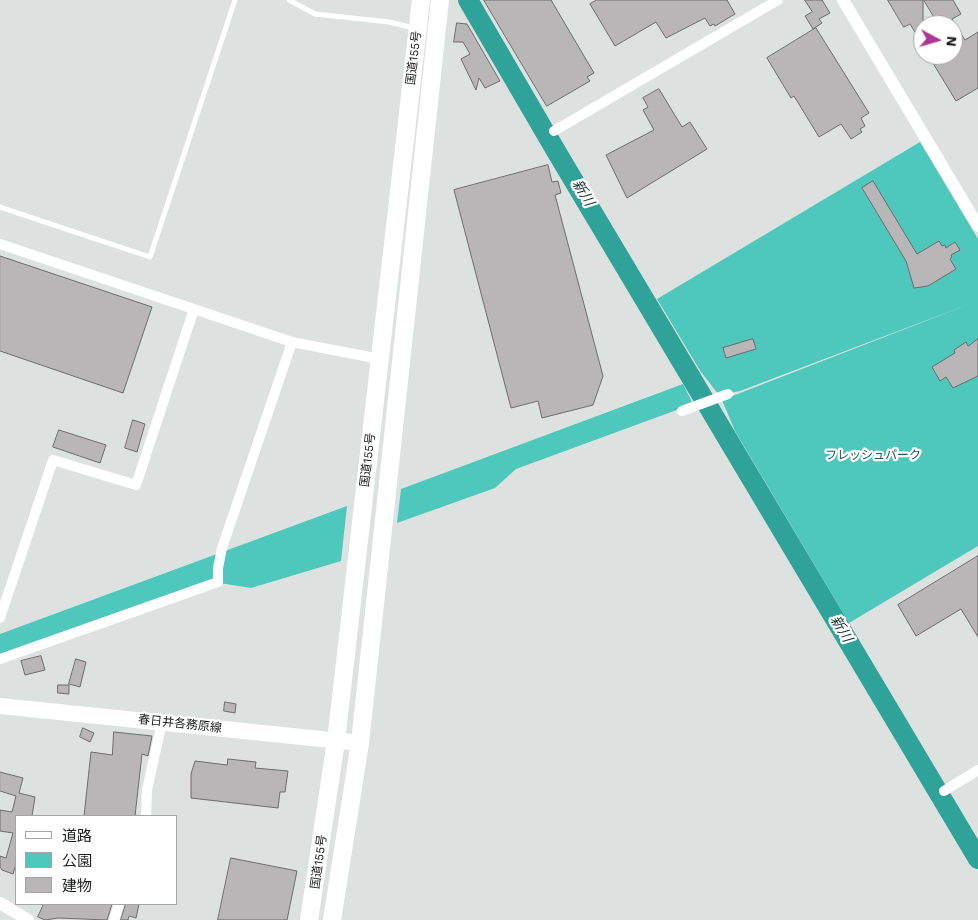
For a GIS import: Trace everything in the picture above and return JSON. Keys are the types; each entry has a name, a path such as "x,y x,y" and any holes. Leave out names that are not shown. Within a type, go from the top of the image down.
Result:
{"highway":[{"name":"国道155号","path":"309,920 336,741 421,0"},
{"name":"国道155号","path":"332,920 360,743 440,0"}],"main road":[{"name":"春日井各務原線","path":"0,706 360,743"}],"street":[{"path":"554,131 778,0"},
{"path":"843,0 978,226"},
{"path":"0,244 292,342 380,359"},
{"path":"0,618 52,460 136,484 194,309"},
{"path":"0,659 218,582 218,568 222,548 292,342"},
{"path":"682,411 728,394"},
{"path":"146,815 147,790 162,722"},
{"path":"944,791 978,770"},
{"path":"0,903 28,920"},
{"path":"114,920 119,905"}],"lane":[{"path":"0,207 150,257 235,0"},
{"path":"289,0 315,14 389,22 417,29"}],"green space":[{"name":"フレッシュパーク","path":"920,142 978,239 978,546 849,623 735,431 722,400 972,303 740,391 719,395 701,372 657,299"},
{"path":"683,384 693,404 516,469 495,488 397,523 401,489"},
{"path":"347,506 341,561 251,588 213,582 0,656 0,634"}],"building":[{"path":"484,0 551,0 594,73 587,77 590,81 547,106"},
{"path":"597,0 727,0 735,14 715,26 714,24 710,26 705,18 666,38 656,22 615,46 590,4"},
{"path":"805,0 822,0 830,13 819,19 822,23 813,29 805,16 812,12"},
{"path":"888,0 923,0 923,15 913,15 913,29 910,24 904,27"},
{"path":"924,0 953,0 961,14 959,15 933,15"},
{"path":"457,23 467,24 500,81 485,88 479,78 476,90 461,59 470,54 463,42 454,42"},
{"path":"816,28 869,113 861,118 865,126 860,129 862,132 851,139 841,124 819,137 794,96 791,98 767,58"},
{"path":"978,32 978,88 956,101 934,65 963,65 963,37 965,40"},
{"path":"659,89 682,127 690,122 707,149 627,198 606,155 654,130 643,110 648,107 643,98"},
{"path":"548,165 552,182 558,181 561,193 555,195 603,376 593,405 542,418 538,401 511,408 454,190"},
{"path":"873,181 917,254 939,241 946,248 955,242 960,250 951,255 950,259 956,269 928,286 914,288 906,261 862,188"},
{"path":"0,256 152,307 123,393 0,351"},
{"path":"753,339 756,349 726,358 723,348"},
{"path":"978,339 978,376 953,388 946,377 940,381 932,367 955,353 954,350 966,342 968,346"},
{"path":"133,420 145,424 137,452 125,448"},
{"path":"59,430 106,445 100,463 53,447"},
{"path":"978,556 978,637 961,609 916,636 898,605"},
{"path":"41,656 45,670 25,675 21,661"},
{"path":"76,659 86,662 80,687 69,684"},
{"path":"58,685 69,685 69,694 58,693"},
{"path":"225,702 236,704 235,713 224,711"},
{"path":"83,728 94,733 90,742 80,737"},
{"path":"114,732 152,736 148,756 142,754 135,815 84,815 91,752 112,755"},
{"path":"228,759 256,762 255,768 288,771 285,792 280,792 278,808 191,798 191,774 195,761 227,765"},
{"path":"0,772 23,778 19,793 35,797 32,815 15,815 15,867 13,874 2,870 0,867 0,856 6,858 13,833 0,831 0,810 12,812 16,796 0,791"},
{"path":"231,858 297,871 287,920 218,920"},
{"path":"44,905 112,905 107,920 58,918 45,920 38,917"},
{"path":"126,905 139,905 136,918 129,916 128,920 121,920"}],"waterway":[{"name":"新川","path":"468,0 978,859"}]}
